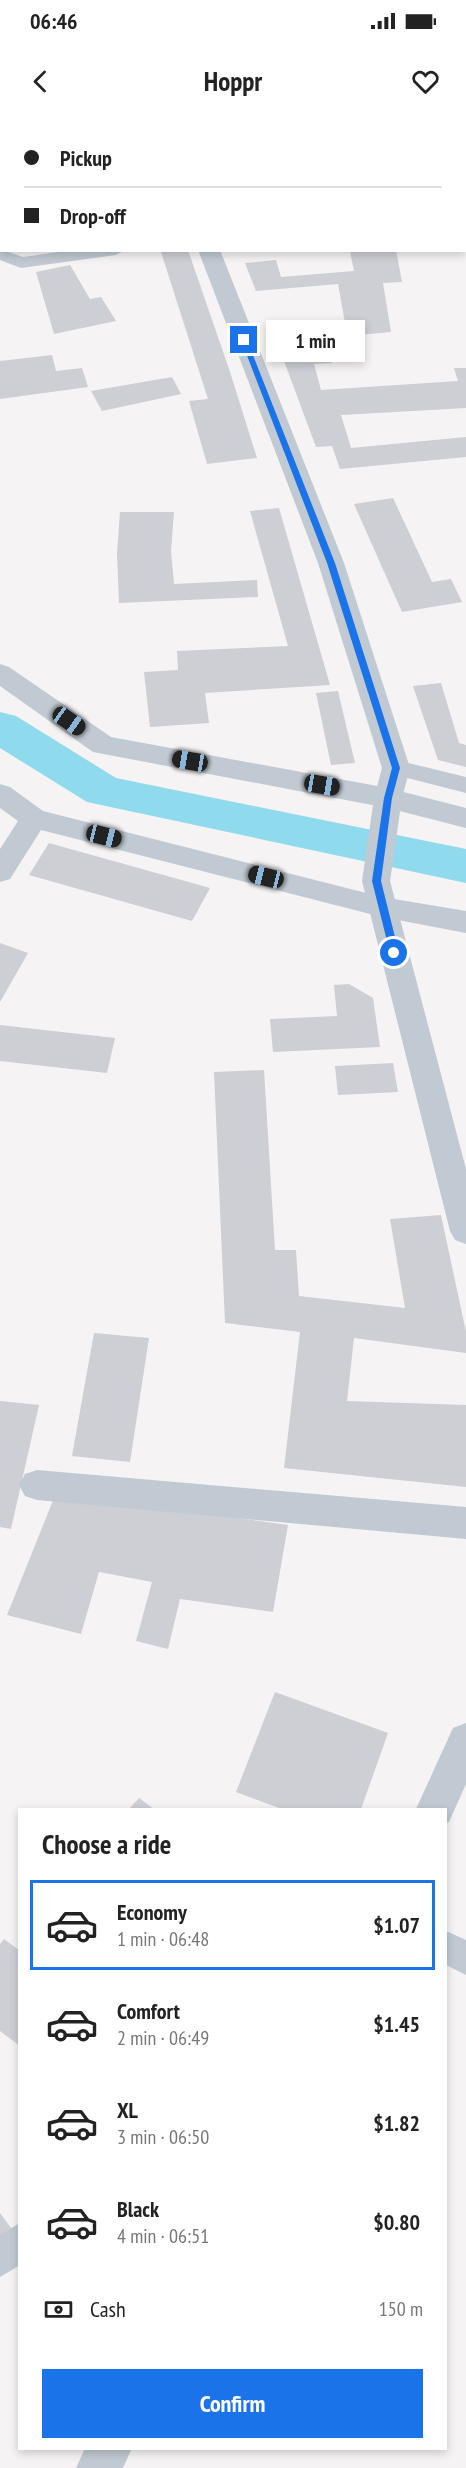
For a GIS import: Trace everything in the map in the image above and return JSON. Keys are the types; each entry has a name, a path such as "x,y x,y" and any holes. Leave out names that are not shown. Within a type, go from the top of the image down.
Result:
{"street":[{"path":"210,252 331,563 396,768 386,806 379,894 466,1231"},
{"path":"0,673 103,745 386,806 466,818"},
{"path":"0,794 34,818 379,894 466,922"},
{"path":"0,872 34,818"},
{"path":"37,1485 466,1523"},
{"path":"435,1808 466,1741"},
{"path":"99,2468 108,2450"}],"lane":[{"path":"0,254 21,263 101,252"},
{"path":"396,768 466,785"},
{"path":"447,1948 466,1959"},
{"path":"0,2259 18,2242"}],"building":[{"path":"161,252 189,252 257,458 207,464 189,401 208,399"},
{"path":"350,252 396,252 402,282 383,283 391,332 336,337 338,345 327,346 332,363 314,364 321,390 458,381 454,368 466,368 466,408 341,415 351,448 466,437 466,457 340,469 332,446 316,447 271,326 345,323 338,284 256,291 245,263 276,260 281,277 354,271"},
{"path":"70,265 90,299 101,297 116,321 54,334 36,272"},
{"path":"52,355 56,371 82,368 88,387 0,399 0,361"},
{"path":"172,377 181,394 102,411 91,391"},
{"path":"393,498 432,582 451,579 462,602 402,612 354,504"},
{"path":"279,508 330,685 205,693 209,723 150,727 144,672 178,670 177,651 288,646 250,511"},
{"path":"120,512 174,512 171,551 174,584 257,580 258,597 119,603 117,553"},
{"path":"441,683 459,743 466,745 466,767 438,760 413,686"},
{"path":"338,691 355,763 331,765 316,693"},
{"path":"49,843 210,888 192,921 29,875"},
{"path":"0,943 28,953 0,1002"},
{"path":"349,984 373,998 380,1047 273,1052 270,1019 337,1016 334,985"},
{"path":"0,1025 115,1038 107,1073 0,1061"},
{"path":"393,1063 398,1092 338,1095 335,1066"},
{"path":"264,1070 275,1250 296,1250 299,1296 405,1308 390,1219 441,1215 466,1332 466,1353 354,1338 347,1401 466,1405 466,1487 284,1468 300,1332 225,1323 214,1072"},
{"path":"94,1333 149,1338 130,1462 72,1456"},
{"path":"0,1401 39,1405 11,1529 0,1527"},
{"path":"54,1498 193,1512 288,1525 273,1612 180,1599 168,1649 136,1641 152,1582 99,1572 81,1634 7,1615"},
{"path":"275,1692 388,1733 361,1808 279,1808 236,1792"},
{"path":"139,1798 153,1808 130,1808"},
{"path":"4,1939 18,1950 18,2044 0,2031 0,1944"},
{"path":"0,2213 14,2232 0,2245"}],"waterway":[{"path":"0,727 103,791 466,866"}],"route":[{"path":"244,340 331,563 396,768 388,798 376,881 394,953"}]}
